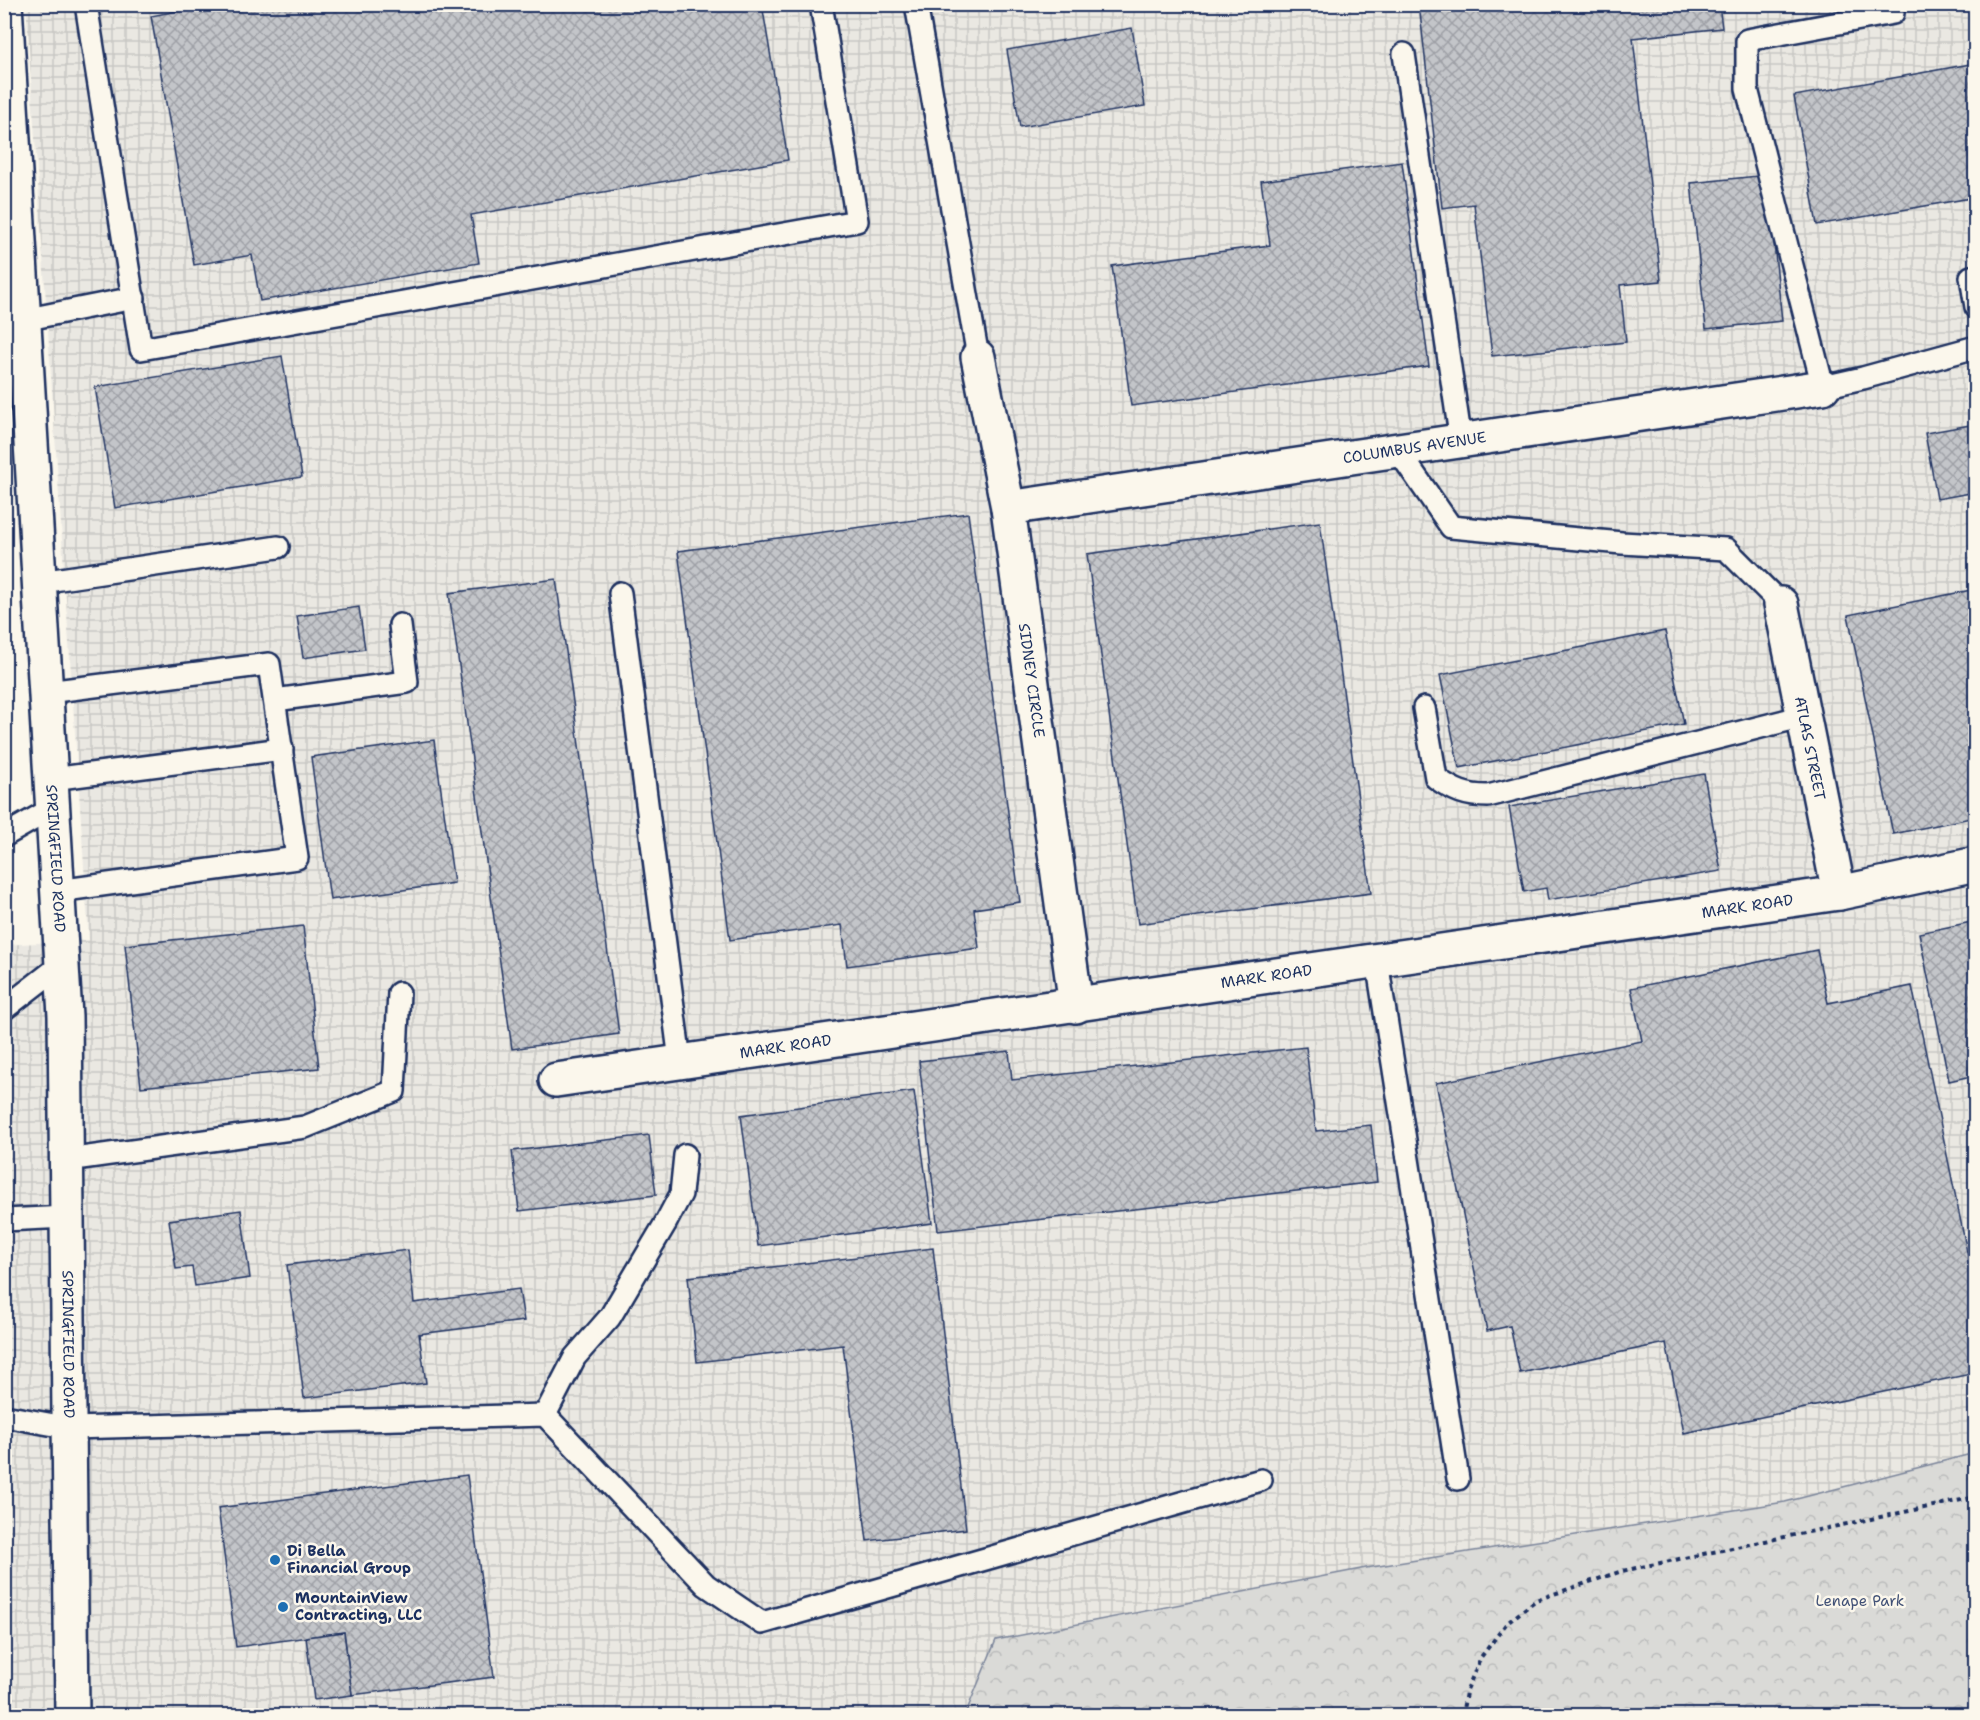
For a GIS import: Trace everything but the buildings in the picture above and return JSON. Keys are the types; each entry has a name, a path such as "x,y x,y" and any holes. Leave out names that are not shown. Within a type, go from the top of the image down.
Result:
{"street":[{"name":"SPRINGFIELD ROAD","path":"5,4 12,275 23,320 62,964 71,1428 72,1716"},
{"name":"SIDNEY CIRCLE","path":"978,357 1008,508 1076,1006"},
{"name":"COLUMBUS AVENUE","path":"1008,508 1399,452 1822,387"},
{"name":"ATLAS STREET","path":"1781,604 1839,893"},
{"name":"MARK ROAD","path":"556,1080 1839,893 1976,864"}],"lane":[{"path":"86,4 141,349 857,221 821,4"},
{"path":"916,4 978,357"},
{"path":"1891,4 1893,13 1747,40 1747,89 1822,387 1976,347"},
{"path":"1404,54 1461,442"},
{"path":"1976,276 1971,277 1976,307"},
{"path":"23,320 134,298"},
{"path":"1399,452 1451,526 1622,543 1725,549 1781,604"},
{"path":"40,582 278,547"},
{"path":"620,593 680,1061"},
{"path":"275,700 407,682 400,625"},
{"path":"47,692 269,664 297,858 58,891"},
{"path":"1424,708 1436,778 1461,794 1479,796 1488,796 1804,716"},
{"path":"4,836 52,794 282,749"},
{"path":"1377,961 1458,1479"},
{"path":"4,1009 62,964"},
{"path":"67,1160 305,1128 394,1091 399,993"},
{"path":"545,1415 575,1357 610,1317 665,1224 681,1194 685,1155"},
{"path":"4,1220 67,1217"},
{"path":"4,1416 71,1428 545,1415 706,1586 762,1623 1261,1480"}],"path":[{"path":"1462,1716 1466,1692 1481,1657 1506,1624 1536,1600 1622,1571 1976,1497"}],"shaded area":[{"path":"26,5 1975,5 1975,1453 1785,1502 1366,1568 996,1640 965,1715 5,1715 4,945 89,940"}],"green space":[{"name":"Lenape Park","path":"1975,1453 1975,1715 965,1715 996,1640 1366,1568 1785,1502"}],"place":[{"name":"Di Bella Financial Group","path":"275,1560"},
{"name":"MountainView Contracting, LLC","path":"283,1607"}]}
